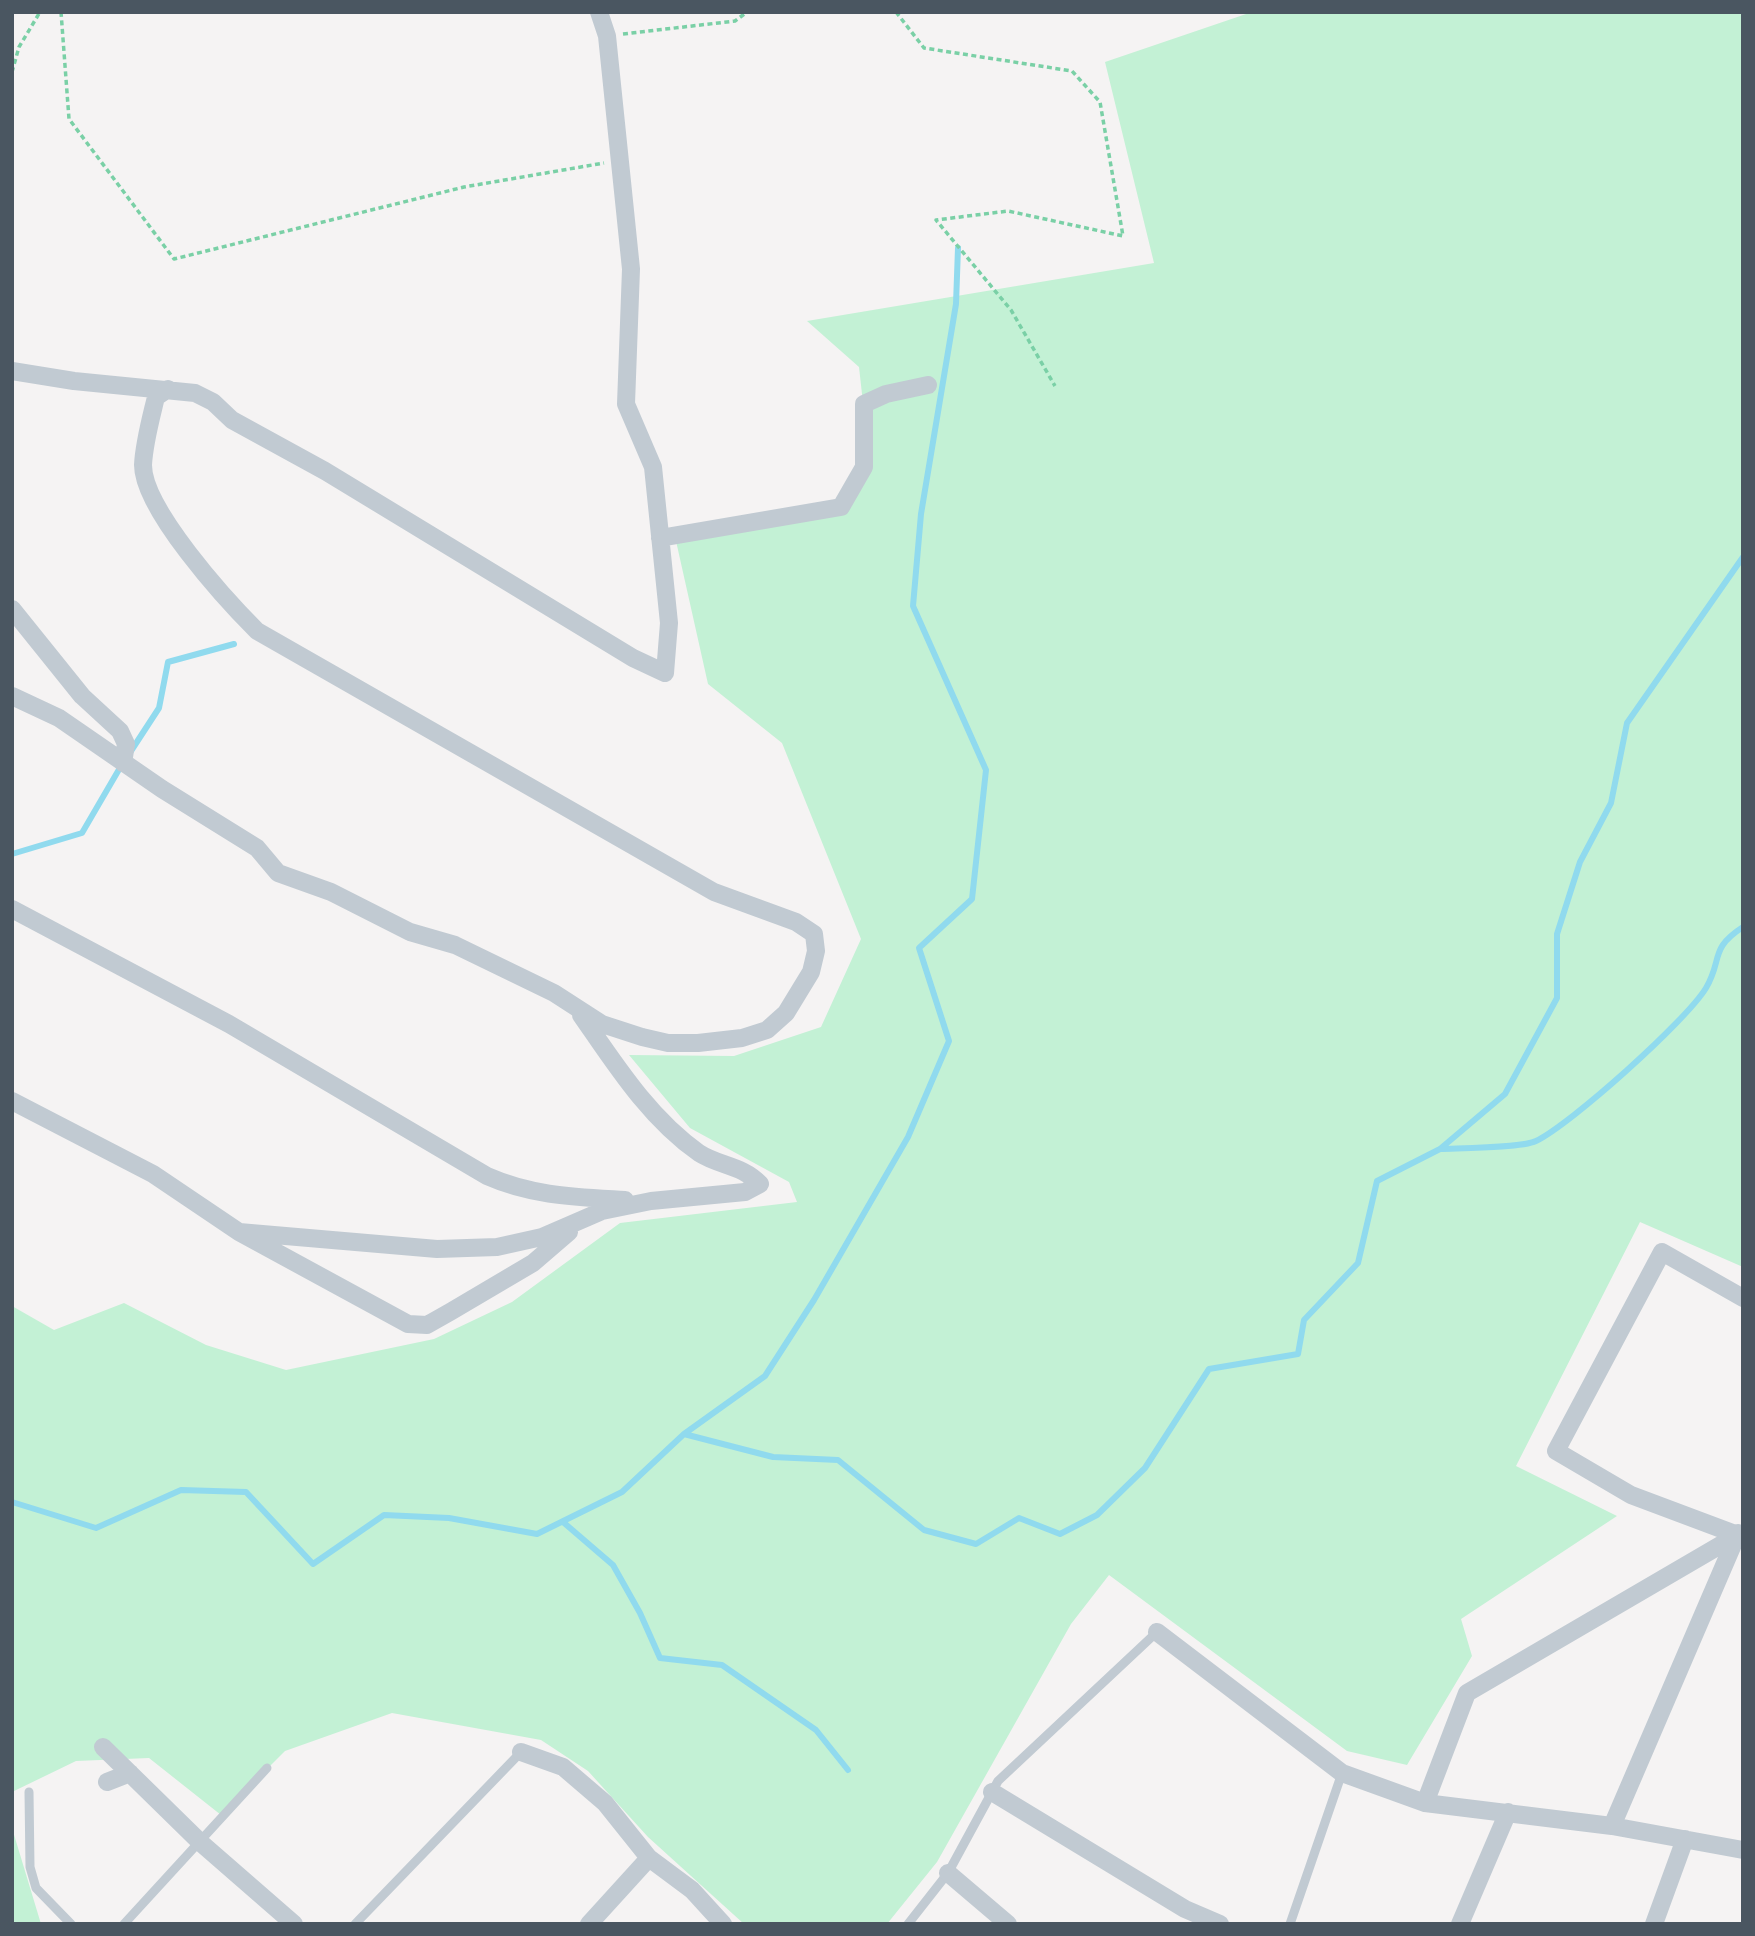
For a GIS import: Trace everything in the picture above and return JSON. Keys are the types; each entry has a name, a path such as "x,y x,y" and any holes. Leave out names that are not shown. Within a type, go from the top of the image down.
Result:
{"street":[{"path":"12,371 74,381 195,393 213,402 232,420 326,471 634,658 665,673 669,623 653,467 626,404 631,269 607,36 599,12"},
{"path":"660,538 841,507 864,467 864,404 886,394 928,385"},
{"path":"12,696 59,718 123,763 257,848 278,873 331,892 410,932 455,945 575,1006 602,1024 668,1043 718,1042 767,1030 786,1013 811,972 816,951 814,934 796,922 714,892 257,631 231,606 150,496 143,467 151,416 156,397 168,389"},
{"path":"12,609 82,696 120,731 126,744 123,763"},
{"path":"12,909 229,1024 487,1176 516,1189 543,1195 651,1201"},
{"path":"239,1232 438,1250 497,1247 542,1237 579,1224 602,1211 651,1201 745,1192 760,1184 751,1174 701,1154 659,1119 575,1006"},
{"path":"12,1101 153,1174 239,1232 408,1324 427,1325 533,1263 579,1224"},
{"path":"1741,1533 1631,1495 1556,1451 1662,1252 1743,1298"},
{"path":"1425,1803 1467,1693 1741,1533"},
{"path":"1612,1826 1741,1533"},
{"path":"1157,1632 1342,1773 1425,1803 1612,1826 1743,1850"},
{"path":"103,1747 201,1843 294,1924"},
{"path":"521,1752 563,1767 605,1803 649,1858 692,1890 723,1924"},
{"path":"107,1782 130,1773"},
{"path":"992,1792 1185,1909 1220,1924"},
{"path":"1460,1924 1508,1812"},
{"path":"1654,1924 1685,1839"},
{"path":"589,1924 649,1858"},
{"path":"948,1873 1008,1924"}],"lane":[{"path":"908,1924 948,1873 998,1781 1157,1632"},
{"path":"355,1924 521,1752"},
{"path":"124,1924 267,1768"},
{"path":"1290,1924 1342,1773"},
{"path":"29,1793 30,1867 36,1888 71,1924"}],"path":[{"path":"12,72 19,47 40,12"},
{"path":"61,12 69,119 174,259 464,187 620,161"},
{"path":"607,36 735,21 747,12"},
{"path":"896,12 924,48 1072,71 1100,102 1123,236 1008,211 936,220 1011,310 1055,386"}],"green space":[{"path":"1252,12 1743,12 1743,1267 1640,1222 1516,1466 1617,1516 1461,1619 1472,1656 1407,1765 1347,1751 1109,1575 1071,1624 937,1862 887,1924 744,1924 648,1837 588,1771 541,1740 392,1713 285,1751 221,1815 149,1758 76,1761 12,1792 12,1306 54,1330 124,1303 206,1345 286,1370 434,1339 512,1302 620,1223 797,1202 789,1182 690,1128 629,1055 734,1056 821,1027 861,939 782,743 708,684 676,541 834,507 868,448 859,367 807,321 1154,263 1105,62"},
{"path":"12,1828 41,1924 12,1924"}],"waterway":[{"path":"12,1502 96,1528 181,1490 246,1492 313,1564 384,1515 449,1518 537,1534 622,1492 684,1434 765,1376 814,1300 908,1137 949,1041 919,948 972,899 986,770 913,606 921,514 956,304 958,248"},
{"path":"684,1434 773,1457 838,1460 924,1530 976,1544 1019,1518 1060,1534 1097,1515 1145,1468 1209,1369 1298,1354 1304,1320 1358,1263 1377,1181 1440,1149 1505,1094 1557,998 1557,934 1580,862 1611,803 1627,723 1743,557"},
{"path":"131,751 159,708 168,662 234,644"},
{"path":"12,854 82,833 121,766"},
{"path":"1440,1149 1504,1146 1536,1141 1575,1115 1653,1046 1694,1003 1711,978 1721,948 1743,927"},
{"path":"563,1522 613,1565 640,1613 660,1658 722,1665 816,1730 848,1770"}]}
